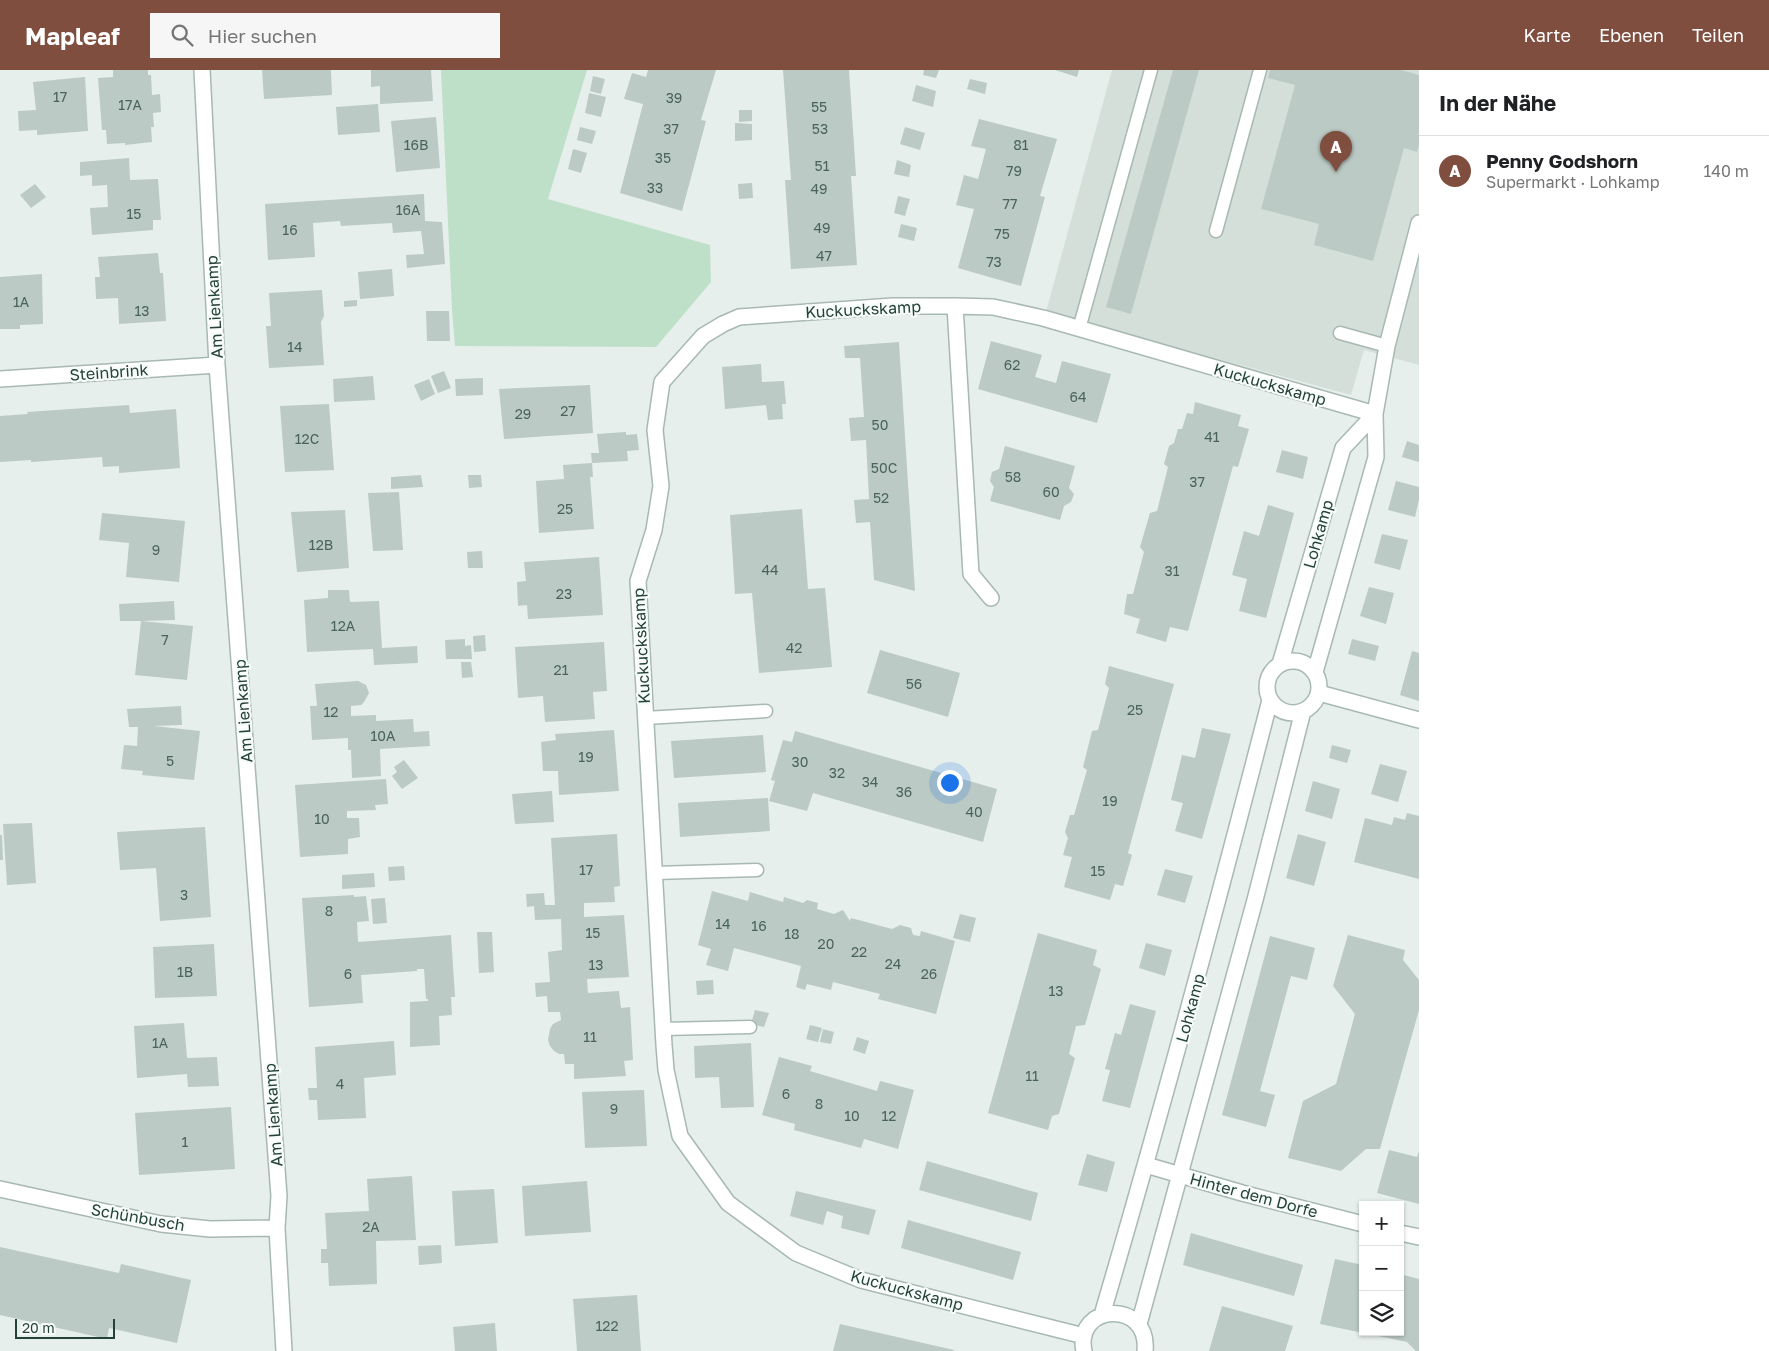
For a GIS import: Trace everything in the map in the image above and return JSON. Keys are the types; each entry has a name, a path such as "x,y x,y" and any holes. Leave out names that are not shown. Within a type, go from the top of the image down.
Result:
{"street":[{"name":"Am Lienkamp","path":"202,70 217,365 279,1196 277,1228 284,1351"},
{"path":"1315,672 1376,457 1376,414 1387,346 1419,223"},
{"name":"Kuckuckskamp","path":"1084,1336 861,1280 796,1253 728,1203 680,1136 666,1070 638,581 654,530 660,486 655,430 662,382 703,336 739,317 893,306 994,307 1043,318 1376,414"},
{"path":"955,306 971,574 991,598"},
{"name":"Steinbrink","path":"0,379 217,365"},
{"name":"Lohkamp","path":"1084,1336 1094,1320 1102,1315 1146,1165 1210,933 1270,700 1267,686 1269,677 1280,664 1344,448 1376,414"},
{"path":"1270,700 1275,706 1288,713 1303,711 1310,707 1319,693 1318,678 1310,666 1295,661 1280,664"},
{"path":"1319,693 1419,720"},
{"path":"1139,1324 1255,900 1303,711"},
{"name":"Hinter dem Dorfe","path":"1146,1165 1180,1176 1359,1223"},
{"name":"Schünbusch","path":"0,1189 161,1224 210,1229 277,1228"},
{"path":"1404,1234 1419,1237"},
{"path":"1102,1315 1112,1312 1122,1314 1139,1324 1146,1342 1144,1351"},
{"path":"1084,1336 1084,1351"}],"lane":[{"path":"1079,329 1151,70"},
{"path":"1216,231 1260,70"},
{"path":"1340,333 1387,346"},
{"path":"645,718 766,711"},
{"path":"654,873 757,870"},
{"path":"664,1029 750,1027"}],"shaded area":[{"path":"1112,70 1419,70 1419,365 1364,350 1351,395 1046,312"}],"green space":[{"path":"441,70 587,70 548,199 710,245 711,282 656,347 455,346"}],"building":[{"path":"113,70 148,70 148,75 151,75 152,95 160,94 161,112 153,113 154,127 151,127 152,142 125,145 125,143 107,144 106,130 102,130 98,78 113,77"},
{"path":"262,70 331,70 332,95 264,99"},
{"path":"371,70 431,70 433,101 380,104 380,86 371,87"},
{"path":"648,70 716,70 701,120 706,121 682,211 620,193 643,104 624,99 632,73 646,77"},
{"path":"783,70 849,70 856,176 851,176 857,265 791,269 785,180 791,180"},
{"path":"924,70 939,70 936,78 923,75"},
{"path":"1055,70 1079,70 1077,77"},
{"path":"1173,70 1199,70 1131,314 1106,307"},
{"path":"1270,70 1401,70 1419,75 1419,145 1417,152 1404,148 1373,261 1314,245 1319,224 1261,209 1295,85 1268,78"},
{"path":"593,76 605,79 601,94 590,91"},
{"path":"85,77 88,131 37,135 37,130 19,131 18,111 36,110 33,82"},
{"path":"970,79 987,83 985,94 967,89"},
{"path":"916,85 936,91 933,107 912,101"},
{"path":"589,93 606,97 601,117 585,113"},
{"path":"378,104 380,132 338,135 336,107"},
{"path":"739,110 752,110 752,121 739,122"},
{"path":"436,117 440,168 396,172 391,121"},
{"path":"979,119 1057,139 1040,196 1045,197 1021,286 958,268 974,209 956,205 964,175 978,179 986,149 971,146"},
{"path":"735,123 752,124 752,140 735,141"},
{"path":"580,127 596,131 592,144 577,140"},
{"path":"905,127 925,133 920,150 900,144"},
{"path":"573,149 587,153 581,173 568,169"},
{"path":"129,158 130,180 158,179 161,220 153,220 153,230 92,235 90,208 108,207 107,185 92,186 92,175 80,176 80,162"},
{"path":"897,160 911,165 909,177 894,174"},
{"path":"752,183 753,198 739,199 738,184"},
{"path":"35,184 46,197 31,208 20,195"},
{"path":"424,194 425,221 442,222 445,264 407,268 406,255 424,254 421,231 393,233 392,223 341,226 340,221 313,223 315,257 268,260 265,204"},
{"path":"898,196 910,199 905,216 894,213"},
{"path":"901,224 917,228 914,241 898,237"},
{"path":"158,253 160,273 163,273 166,321 119,324 118,298 96,299 95,277 100,277 98,257"},
{"path":"392,269 394,296 360,299 358,272"},
{"path":"42,274 43,324 20,325 20,329 0,329 0,277"},
{"path":"322,290 324,316 321,322 324,365 269,368 266,326 271,326 269,293"},
{"path":"357,300 357,306 344,307 344,301"},
{"path":"426,311 449,311 450,341 427,341"},
{"path":"991,341 1042,355 1035,377 1056,383 1062,361 1111,374 1097,423 978,389"},
{"path":"899,342 915,591 874,580 870,522 856,523 854,500 869,499 866,440 851,441 849,418 864,417 860,358 845,358 844,346"},
{"path":"761,364 762,382 784,381 786,404 782,404 783,419 768,420 766,405 725,409 722,367"},
{"path":"444,371 451,388 438,393 431,376"},
{"path":"373,376 375,400 334,402 333,379"},
{"path":"483,378 483,395 456,396 455,379"},
{"path":"429,379 435,394 421,401 414,385"},
{"path":"590,385 593,433 504,439 499,389"},
{"path":"1195,402 1241,415 1238,426 1249,429 1238,467 1233,466 1188,631 1170,627 1166,642 1136,633 1140,619 1124,614 1127,594 1133,594 1144,552 1140,547 1150,513 1157,511 1168,467 1164,464 1169,446 1174,443 1178,429 1182,429 1187,413 1193,414"},
{"path":"329,404 334,470 285,472 280,406"},
{"path":"129,405 130,413 176,409 180,468 119,473 119,466 103,467 102,457 31,462 31,460 0,462 0,416 28,414 27,412"},
{"path":"626,432 626,435 637,434 639,450 627,451 628,461 592,463 591,453 599,453 597,434"},
{"path":"1407,441 1419,445 1419,462 1402,457"},
{"path":"1005,446 1075,466 1069,488 1074,494 1071,502 1064,506 1060,520 990,501 994,487 990,481 992,472 999,469"},
{"path":"1282,450 1308,457 1303,479 1276,472"},
{"path":"592,463 593,477 590,477 594,529 539,533 536,481 564,479 563,465"},
{"path":"421,475 423,487 391,489 391,477"},
{"path":"468,475 481,475 482,487 469,488"},
{"path":"1396,481 1419,487 1419,500 1415,517 1388,510"},
{"path":"399,492 403,550 373,551 368,493"},
{"path":"1268,505 1294,513 1266,618 1239,611 1247,579 1232,575 1244,531 1259,536"},
{"path":"802,509 808,589 825,588 832,667 759,673 752,593 735,594 730,515"},
{"path":"345,510 349,568 297,572 291,512"},
{"path":"102,513 185,521 179,582 126,577 129,543 99,540"},
{"path":"1382,534 1408,540 1400,570 1374,563"},
{"path":"482,551 483,568 468,568 467,552"},
{"path":"599,557 603,615 528,619 527,605 518,606 517,582 526,581 524,562"},
{"path":"1369,587 1394,593 1386,624 1360,616"},
{"path":"328,590 349,590 350,602 379,601 382,648 417,646 418,663 374,665 373,649 307,652 304,600 328,598"},
{"path":"174,601 175,620 120,621 119,604"},
{"path":"141,621 193,626 187,680 135,675"},
{"path":"485,635 486,651 474,652 473,636"},
{"path":"465,639 465,646 471,645 472,659 446,659 445,640"},
{"path":"1352,639 1379,646 1375,661 1348,654"},
{"path":"604,642 607,691 593,692 595,719 545,722 543,696 518,698 515,647"},
{"path":"880,650 960,673 948,717 867,693"},
{"path":"1412,651 1419,653 1419,701 1400,695"},
{"path":"461,662 471,662 473,677 462,678"},
{"path":"1109,666 1174,684 1128,853 1132,855 1123,886 1115,884 1110,900 1064,887 1072,857 1063,855 1068,838 1065,832 1070,815 1074,815 1087,770 1083,767 1092,731 1098,730 1109,688 1105,684"},
{"path":"358,681 366,685 369,693 361,705 351,706 351,716 376,715 376,721 413,719 414,732 429,731 430,746 380,749 381,776 352,778 351,750 348,750 348,738 312,740 310,706 317,706 315,684"},
{"path":"181,706 182,725 154,726 200,731 194,780 142,775 143,771 121,769 124,745 137,746 138,727 129,727 127,709"},
{"path":"1202,728 1231,734 1202,839 1175,831 1183,803 1171,800 1182,755 1195,758"},
{"path":"614,730 619,791 559,795 558,771 543,771 541,742 556,740 555,734"},
{"path":"795,731 997,789 983,842 813,793 807,811 769,801 775,781 771,780 783,740 792,742"},
{"path":"763,735 766,772 674,778 671,741"},
{"path":"1332,745 1351,750 1347,763 1329,758"},
{"path":"404,760 418,778 402,789 392,776 397,772 394,767"},
{"path":"1380,764 1407,771 1398,802 1371,794"},
{"path":"386,779 388,804 375,805 376,810 347,811 347,818 359,818 360,837 348,839 348,854 300,857 295,785"},
{"path":"1313,781 1340,789 1332,819 1305,811"},
{"path":"552,791 554,822 515,824 512,794"},
{"path":"768,798 770,831 680,837 678,803"},
{"path":"1407,813 1419,816 1419,879 1354,862 1365,818 1392,825 1394,817 1405,820"},
{"path":"32,823 36,883 7,885 3,824"},
{"path":"205,827 211,917 160,921 156,868 120,870 117,832"},
{"path":"617,834 620,886 614,887 615,902 584,903 584,917 624,915 629,977 587,979 588,993 619,991 621,1008 630,1007 633,1060 624,1061 626,1076 574,1079 574,1064 565,1064 564,1054 554,1051 548,1040 553,1024 561,1020 560,1012 548,1012 547,996 536,997 535,983 550,982 548,952 562,950 561,919 535,920 534,906 527,907 526,894 544,893 545,905 555,905 551,838"},
{"path":"1298,834 1326,842 1314,886 1286,878"},
{"path":"0,835 2,835 3,860 0,860"},
{"path":"404,866 405,880 389,881 388,867"},
{"path":"1165,869 1193,876 1185,903 1157,895"},
{"path":"374,873 375,887 342,889 342,875"},
{"path":"712,891 748,901 750,892 783,902 784,897 803,903 807,900 818,903 817,909 834,914 843,910 850,921 851,918 892,929 900,925 911,928 913,935 920,936 921,931 955,941 936,1014 878,999 880,994 833,982 831,990 807,984 805,990 796,987 801,966 734,948 728,971 706,965 711,949 698,945"},
{"path":"354,895 354,897 366,896 369,921 357,922 358,942 451,935 455,997 451,997 452,1015 439,1016 440,1045 410,1047 410,1002 428,1001 426,999 424,969 361,975 363,1003 309,1007 302,898"},
{"path":"385,898 387,923 373,924 371,899"},
{"path":"960,914 976,918 970,942 953,938"},
{"path":"477,932 492,932 494,972 479,973"},
{"path":"1038,933 1097,950 1093,965 1101,969 1085,1025 1076,1026 1069,1054 1075,1058 1059,1114 1052,1116 1048,1130 988,1113"},
{"path":"1348,935 1405,950 1403,960 1419,980 1419,1010 1380,1149 1366,1149 1341,1171 1288,1158 1303,1101 1336,1084 1355,1014 1333,986"},
{"path":"1270,936 1315,948 1307,980 1291,976 1260,1091 1275,1095 1266,1127 1222,1115"},
{"path":"1146,943 1172,950 1165,976 1139,968"},
{"path":"214,944 217,996 155,998 153,947"},
{"path":"713,980 714,994 697,995 696,981"},
{"path":"1130,1004 1156,1011 1130,1108 1102,1101 1110,1070 1105,1069 1115,1033 1121,1035"},
{"path":"755,1010 769,1013 764,1027 751,1024"},
{"path":"184,1023 187,1058 217,1057 219,1086 188,1087 187,1074 137,1078 134,1026"},
{"path":"810,1025 822,1028 818,1042 806,1039"},
{"path":"823,1029 834,1032 831,1044 820,1042"},
{"path":"857,1037 869,1041 865,1054 853,1050"},
{"path":"394,1041 396,1075 364,1078 366,1118 318,1120 317,1100 309,1100 308,1088 317,1088 315,1047"},
{"path":"751,1043 754,1107 721,1108 719,1077 695,1078 694,1046"},
{"path":"779,1057 812,1066 810,1071 877,1091 880,1081 914,1090 898,1149 864,1139 861,1148 794,1130 795,1124 762,1115"},
{"path":"644,1090 647,1146 585,1148 582,1092"},
{"path":"231,1107 235,1169 139,1175 135,1113"},
{"path":"1389,1150 1417,1157 1419,1151 1419,1204 1377,1193"},
{"path":"1087,1154 1115,1162 1107,1192 1078,1185"},
{"path":"927,1161 1038,1193 1031,1221 919,1190"},
{"path":"412,1176 416,1240 376,1241 377,1284 329,1286 328,1263 321,1263 321,1249 327,1249 325,1213 369,1211 367,1179"},
{"path":"587,1181 591,1232 525,1236 522,1186"},
{"path":"494,1189 498,1243 455,1246 452,1191"},
{"path":"796,1191 876,1210 869,1235 841,1228 843,1216 827,1211 823,1225 790,1216"},
{"path":"908,1220 1021,1252 1013,1280 901,1248"},
{"path":"1191,1233 1303,1265 1294,1296 1183,1265"},
{"path":"441,1245 442,1263 419,1265 418,1246"},
{"path":"0,1247 119,1273 121,1264 191,1280 177,1343 109,1328 107,1339 0,1315"},
{"path":"1335,1259 1359,1264 1359,1332 1320,1324"},
{"path":"1404,1275 1419,1279 1419,1351 1416,1351 1407,1342 1378,1336 1404,1336"},
{"path":"637,1295 641,1351 577,1351 573,1299"},
{"path":"1222,1306 1293,1326 1285,1351 1209,1351"},
{"path":"495,1323 497,1351 455,1351 453,1327"},
{"path":"840,1324 954,1350 954,1351 833,1351"}],"place":[{"name":"Penny Godshorn","path":"1336,172"}]}
